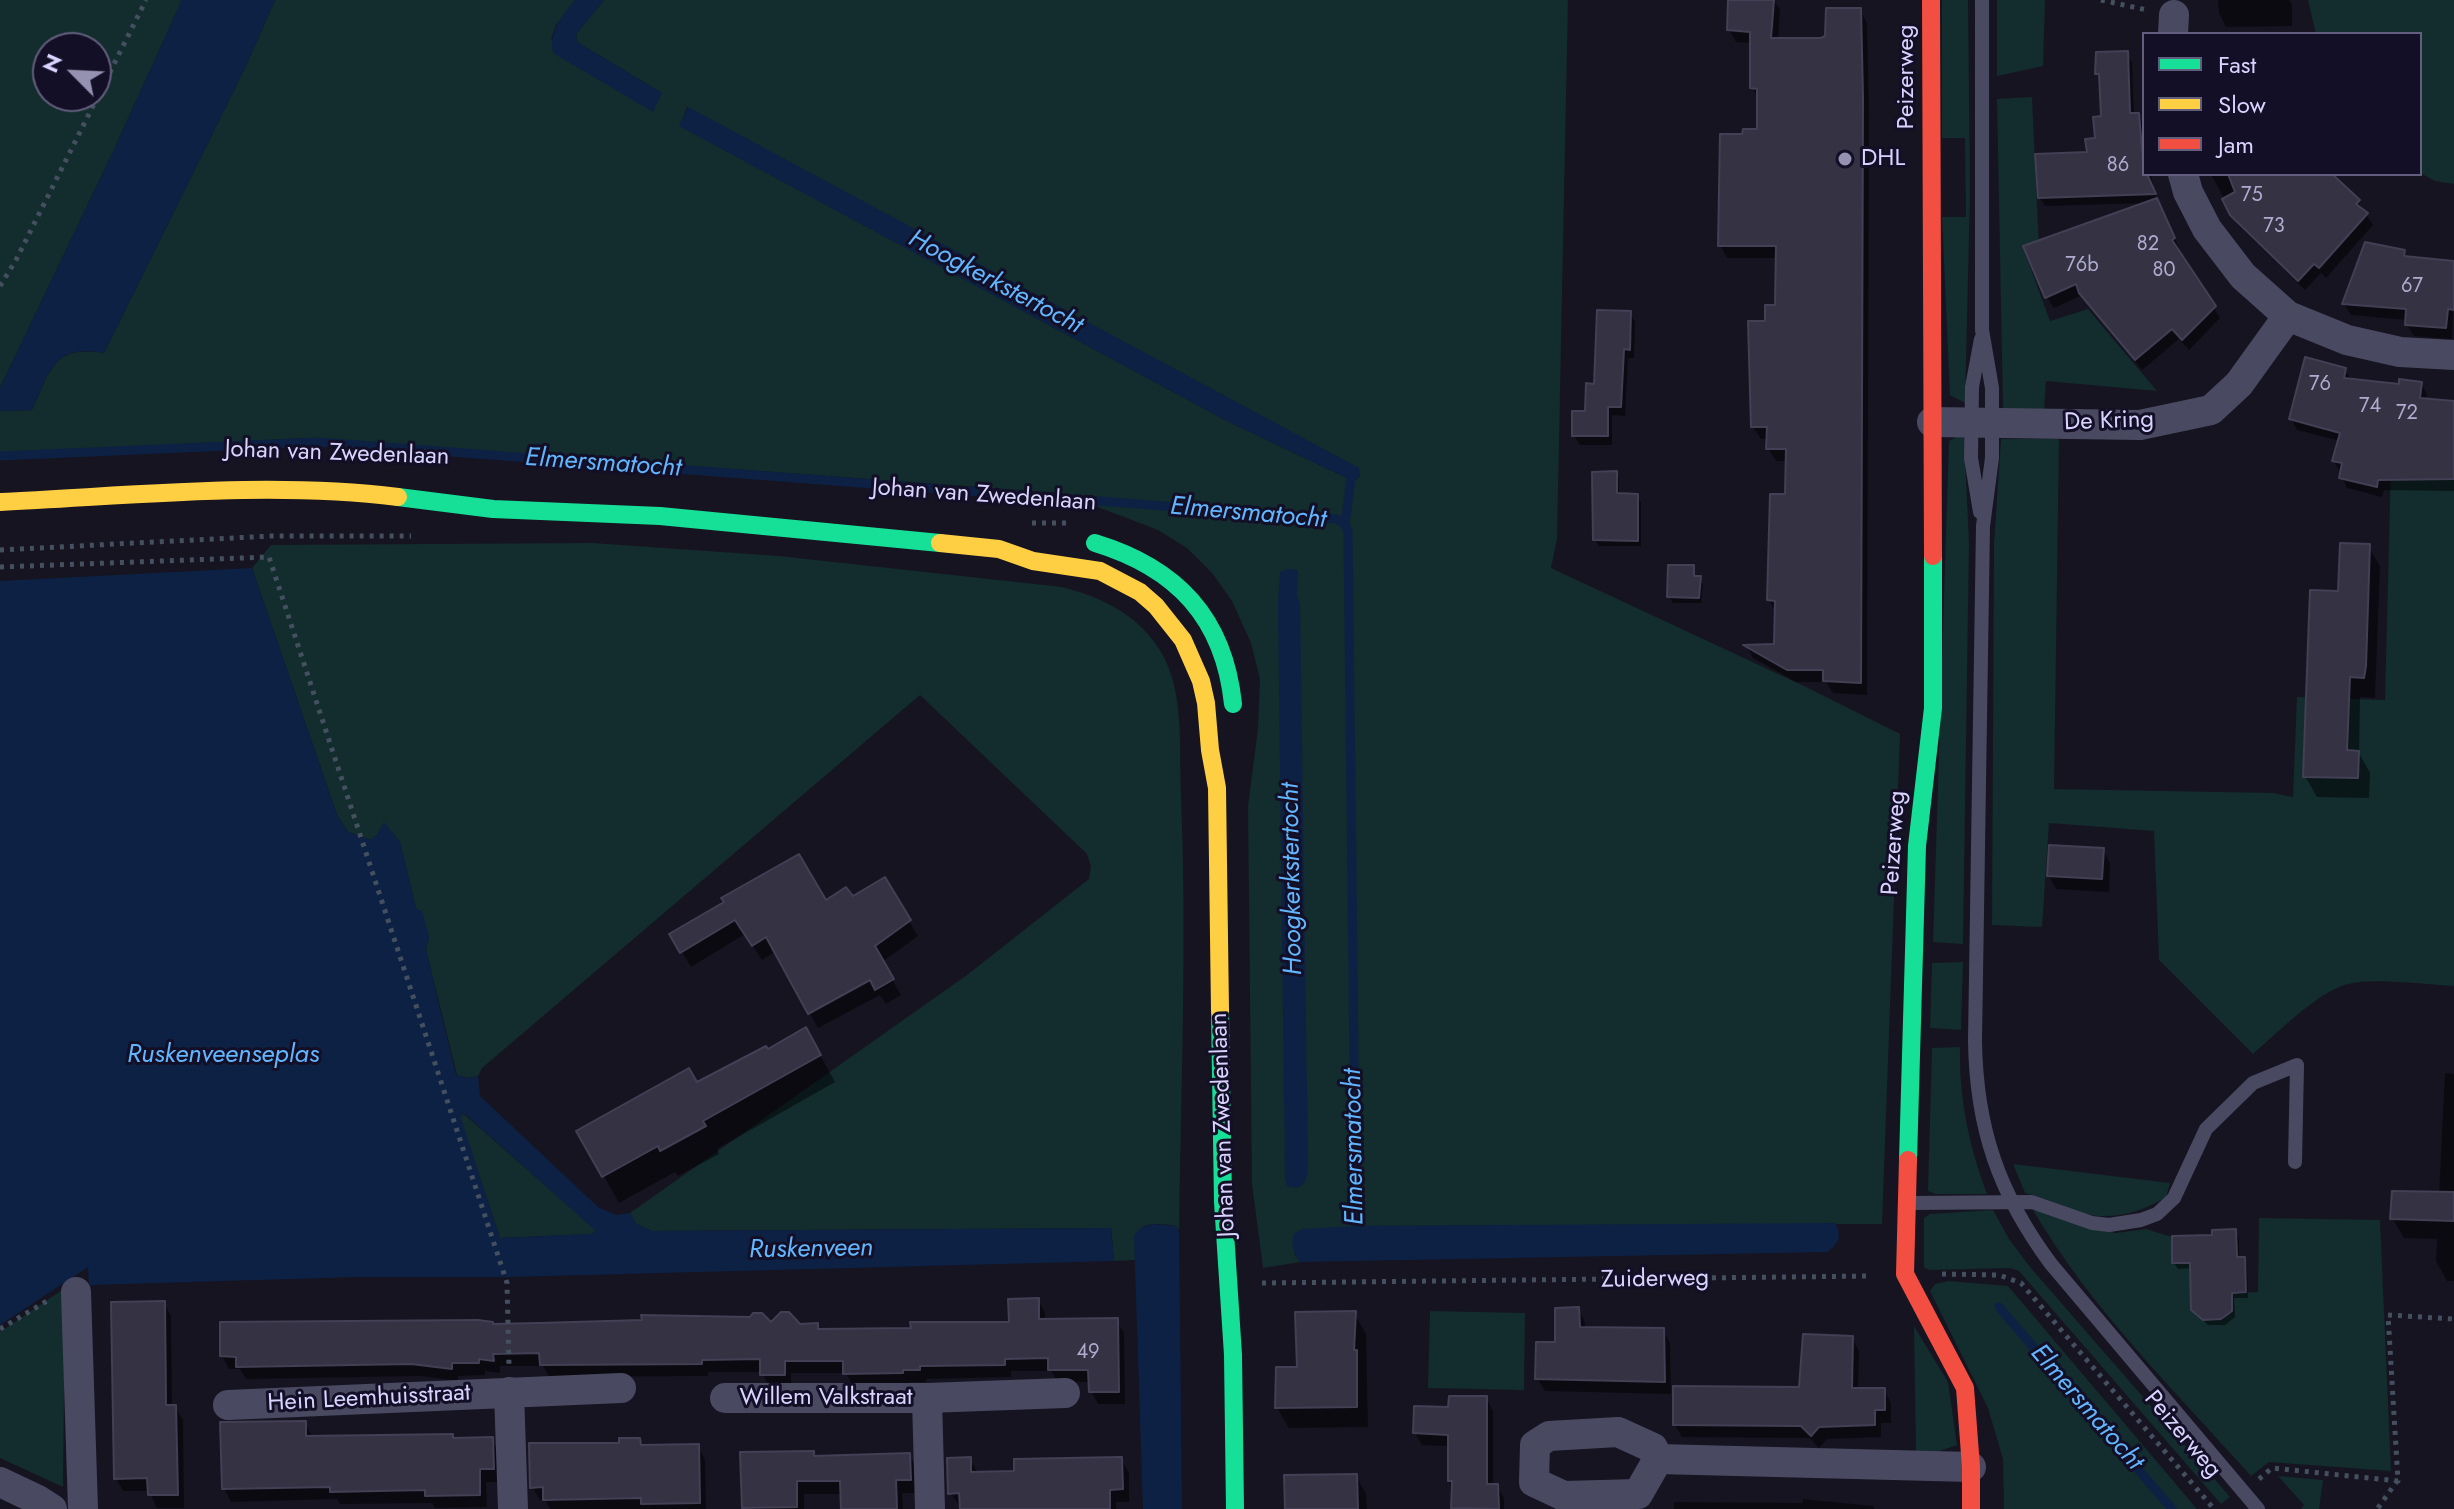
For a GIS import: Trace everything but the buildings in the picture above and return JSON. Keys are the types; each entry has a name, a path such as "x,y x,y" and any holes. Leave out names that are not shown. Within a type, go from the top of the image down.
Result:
{"main road":[{"name":"Peizerweg","path":"1905,1274 1917,846 1933,708 1931,0"},
{"name":"Johan van Zwedenlaan","path":"0,502 197,493 349,491 493,509 660,516 999,549 1034,561 1100,571 1139,592 1172,622 1185,641 1203,684 1209,749 1217,788 1223,1202 1233,1355 1235,1509"},
{"name":"Johan van Zwedenlaan","path":"399,516 493,509"},
{"name":"Johan van Zwedenlaan","path":"1072,531 1132,554 1174,581 1208,621 1229,672 1233,699 1231,734 1217,788"},
{"name":"Johan van Zwedenlaan","path":"999,549 1033,532"},
{"path":"1905,1274 1965,1388 1971,1509"}],"street":[{"path":"2184,176 2188,192 2207,229 2243,276 2288,316 2347,340 2400,352 2454,355"},
{"name":"De Kring","path":"1932,422 2140,425 2211,410 2239,384 2288,316"},
{"path":"76,1292 83,1509"},
{"name":"Hein Leemhuisstraat","path":"228,1405 621,1388"},
{"path":"509,1392 513,1509"},
{"name":"Willem Valkstraat","path":"725,1398 927,1398 1065,1393"},
{"name":"Willem Valkstraat","path":"927,1398 930,1509"},
{"path":"1658,1459 1971,1467"},
{"path":"0,1482 52,1509"}],"lane":[{"name":"Peizerweg","path":"1982,0 1982,330 1992,388 1982,423"},
{"name":"Peizerweg","path":"1982,330 1972,387 1992,458 1983,526 1976,1076 1986,1138 2011,1203 2029,1235 2258,1509"},
{"path":"1906,1203 2044,1205 2076,1218 2109,1225 2126,1224 2157,1214 2174,1198 2206,1129 2253,1083 2297,1065 2295,1162"}],"path":[{"path":"0,286 23,247 146,0"},
{"name":"Johan van Zwedenlaan","path":"1033,532 1072,531"},
{"path":"0,550 271,536 411,536"},
{"path":"0,567 269,557 507,1283 509,1392"},
{"name":"Zuiderweg","path":"1228,1283 1598,1281 1905,1274"},
{"name":"Peizerweg","path":"1905,1274 1999,1275 2021,1283 2214,1509"},
{"path":"0,1329 76,1283 76,1292"},
{"path":"2378,1508 2398,1481 2388,1315 2454,1319"},
{"path":"2243,1492 2272,1468 2398,1481"}],"green space":[{"path":"0,0 182,0 0,388"},
{"path":"275,0 575,0 556,25 551,39 662,93 577,42 576,34 604,0 1568,0 1557,539 1551,568 1900,734 1882,1224 1357,1226 1294,1253 1300,1262 1263,1268 1252,1184 1248,806 1258,729 1260,679 1251,643 1232,601 1213,574 1187,548 1158,530 1061,493 306,438 0,453 0,411 32,410 49,372 63,357 73,353 104,353 245,68","holes":["687,107 1358,468 1360,477 1353,481 1227,421 680,126"]},
{"path":"1942,0 1968,0 1970,193 1965,403 1950,395 1942,217 1966,217 1965,138 1942,138"},
{"path":"1997,0 2045,0 2043,66 1997,76"},
{"path":"2308,0 2454,0 2454,184 2435,181 2422,174 2422,32 2316,32"},
{"path":"2032,97 2039,247 2025,253 2050,321 2088,309 2157,391 2046,381 2044,410 2003,409 1997,99"},
{"path":"1964,437 1969,542 1963,944 1933,942 1949,441"},
{"path":"2001,439 2059,439 2054,789 2273,793 2293,797 2297,697 2385,700 2391,463 2454,469 2454,986 2381,981 2342,986 2308,1007 2253,1054 2159,960 2154,831 2049,823 2042,927 1992,925 1994,543"},
{"path":"592,543 779,556 1062,587 1118,609 1152,639 1169,668 1174,685 1180,740 1184,958 1179,1231 1176,1226 1147,1225 1138,1233 1135,1260 1114,1261 1111,1228 652,1231 636,1224 630,1213 967,975 1089,879 1091,866 1087,854 920,695 482,1068 478,1076 468,1078 457,1075 426,950 429,937 416,908 400,842 384,823 371,840 348,832 337,815 252,568 271,545"},
{"path":"1963,962 1961,1030 1930,1028 1932,963"},
{"path":"1960,1047 1966,1122 1987,1194 1936,1194 1928,1191 1932,1048"},
{"path":"464,1114 596,1230 592,1234 500,1238 459,1116"},
{"path":"2013,1164 2170,1183 2166,1197 2143,1209 2118,1215 2093,1215 2025,1193"},
{"path":"1993,1210 2030,1267 2230,1497 2221,1504 2019,1271 2010,1268 1924,1268 1924,1218 1930,1214"},
{"path":"2033,1210 2045,1211 2098,1230 2116,1233 2146,1229 2172,1237 2172,1259 2190,1263 2203,1320 2222,1320 2225,1310 2232,1310 2233,1293 2258,1292 2259,1218 2380,1220 2391,1471 2269,1462 2251,1476 2107,1315"},
{"path":"1948,1281 2008,1286 2197,1509 2004,1509 2003,1459 1988,1408 1930,1291 1935,1284"},
{"path":"65,1288 63,1487 0,1458 0,1332"},
{"path":"1430,1311 1525,1313 1524,1390 1428,1388"},
{"path":"1914,1326 1948,1382 1957,1445 1937,1452 1916,1452"},
{"path":"2278,1476 2323,1480 2319,1509 2301,1509 2304,1505"}],"water":[{"path":"182,0 275,0 245,68 104,353 74,352 64,357 49,372 32,410 0,411 0,388"},
{"path":"575,0 604,0 576,34 577,42 662,93 653,112 553,53 555,31"},
{"name":"Hoogkerkstertocht","path":"688,107 1359,468 1360,477 1353,481 1227,421 679,126"},
{"name":"Ruskenveenseplas","path":"252,568 337,815 348,832 370,840 377,835 384,822 400,842 416,908 422,911 429,937 426,950 456,1075 468,1078 478,1076 480,1096 598,1207 616,1215 630,1213 636,1224 652,1231 1111,1228 1114,1261 89,1285 88,1267 0,1325 0,581","holes":["465,1114 595,1230 592,1234 500,1238 460,1116"]},
{"name":"Hoogkerkstertocht","path":"1298,570 1297,596 1300,603 1308,1165 1304,1183 1298,1187 1287,1186 1285,1179 1278,603 1280,572"},
{"path":"1835,1223 1838,1239 1827,1252 1300,1262 1293,1245 1294,1234 1302,1229 1357,1226"},
{"path":"1153,1224 1176,1226 1179,1232 1182,1509 1143,1509 1134,1236 1139,1229"}],"waterway":[{"name":"Elmersmatocht","path":"0,456 319,442 1336,519 1345,524 1348,532 1356,1235"},
{"path":"1345,524 1352,472"},
{"name":"Elmersmatocht","path":"1999,1307 2172,1509"}],"traffic: fast":[{"path":"398,497 493,509 660,516 940,543"},
{"path":"1095,543 1150,567 1172,582 1191,601 1207,622 1219,646 1228,673 1233,704"},
{"path":"1908,1160 1917,846 1933,708 1933,556"},
{"path":"1220,1011 1223,1202 1233,1355 1235,1509"}],"traffic: slow":[{"path":"0,502 249,490 349,492 398,497"},
{"path":"940,543 999,549 1033,561 1100,571 1140,592 1156,606 1183,640 1201,681 1217,788 1220,1011"}],"traffic: jam":[{"path":"1931,0 1933,556"},
{"path":"1908,1160 1905,1274 1965,1388 1971,1509"}],"place":[{"name":"DHL","path":"1845,159"}],"water label":[{"name":"Ruskenveen","path":"811,1250"}]}
